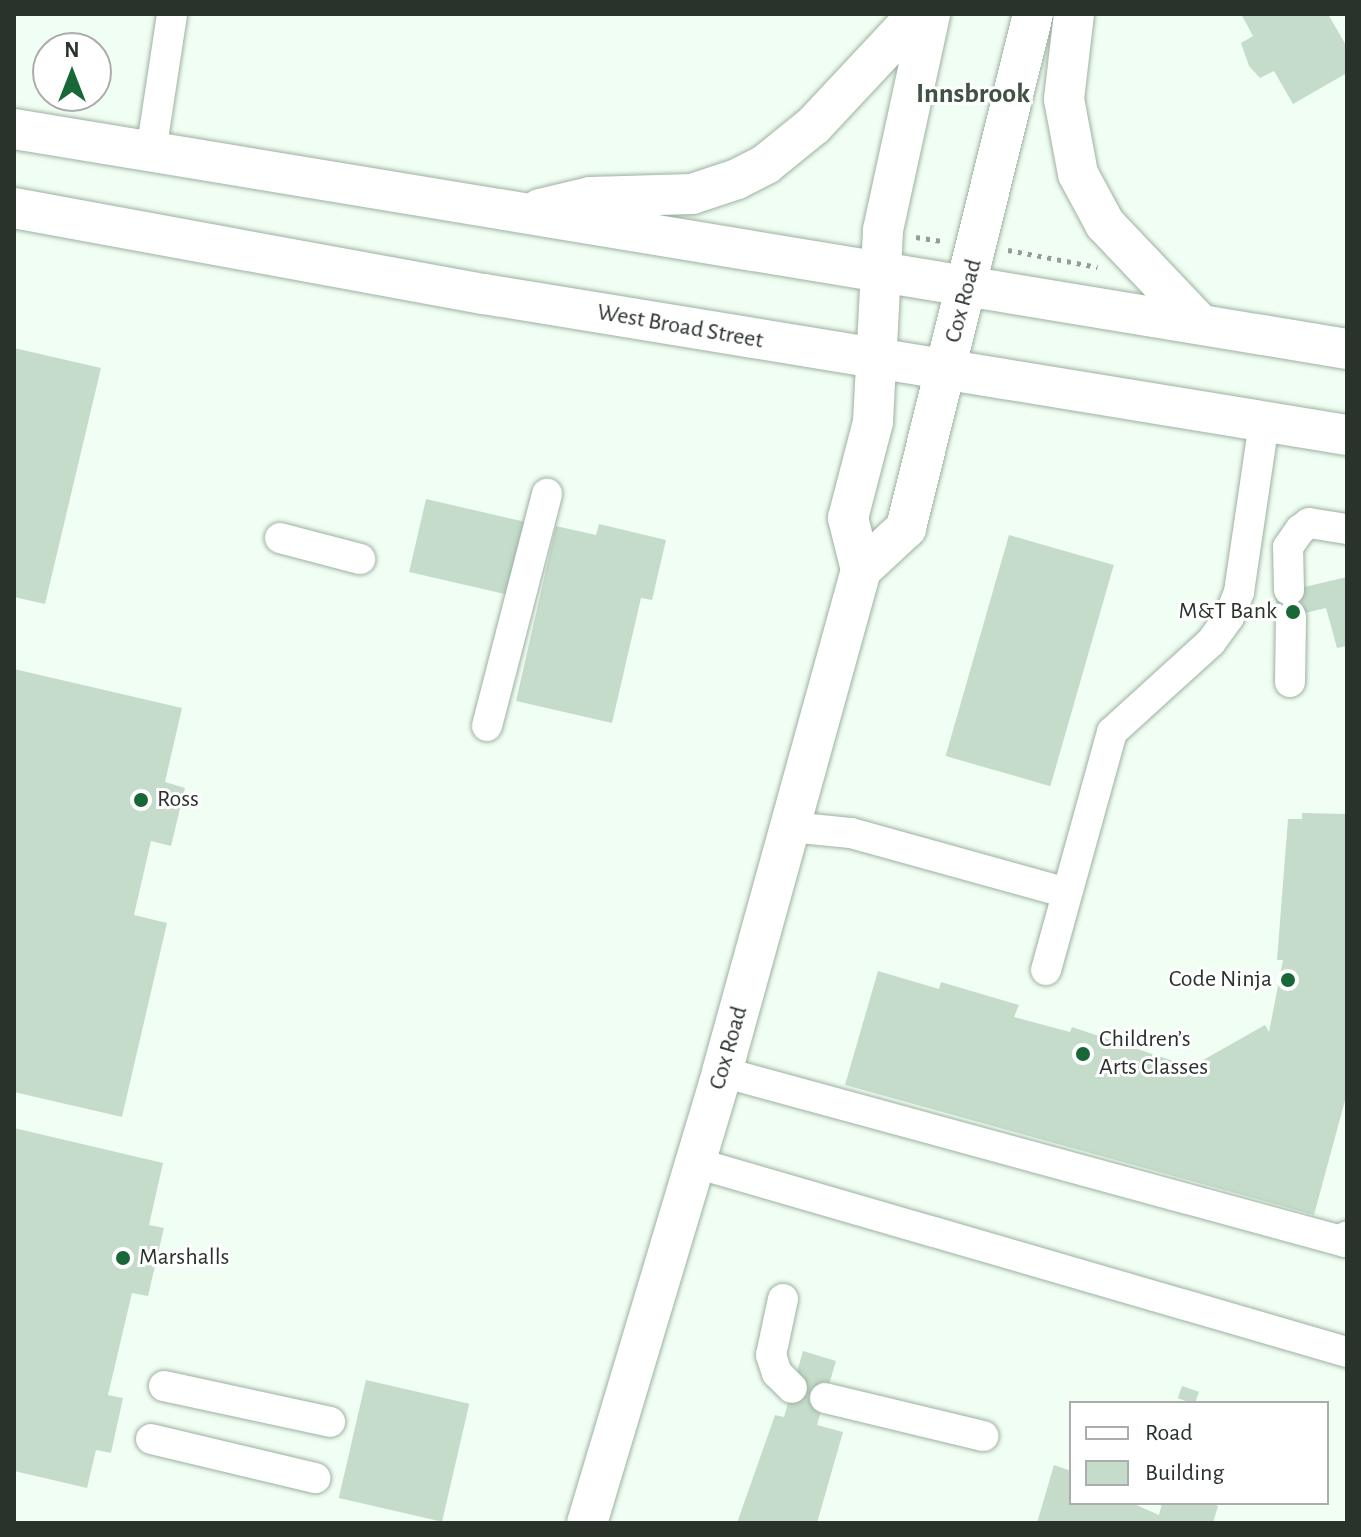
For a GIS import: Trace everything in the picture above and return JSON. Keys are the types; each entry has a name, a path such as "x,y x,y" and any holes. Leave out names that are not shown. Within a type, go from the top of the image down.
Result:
{"main road":[{"path":"524,214 590,197 692,194 737,179 766,164 814,125 918,14"},
{"name":"Cox Road","path":"587,1523 696,1163 861,570 848,518 873,422 879,272 885,216 930,14"},
{"name":"Cox Road","path":"861,570 906,528 1033,14"},
{"path":"1074,14 1064,99 1078,174 1105,224 1200,324"},
{"path":"14,129 1347,349"},
{"name":"West Broad Street","path":"14,208 876,360 1347,435"}],"lane":[{"path":"151,152 172,14"},
{"path":"1046,970 1112,732 1211,642 1229,617 1239,592 1264,422"},
{"path":"487,726 547,494"},
{"path":"1290,682 1288,547 1309,523 1347,529"},
{"path":"280,538 360,559"},
{"path":"790,827 851,833 1067,893"},
{"path":"722,1072 1345,1242 1347,1236"},
{"path":"696,1163 1347,1352"},
{"path":"783,1299 771,1355 777,1373 792,1388"},
{"path":"164,1386 330,1422"},
{"path":"825,1398 983,1436"},
{"path":"151,1439 315,1478"}],"path":[{"path":"915,236 952,242"},
{"path":"1000,248 1109,269"}],"building":[{"path":"1241,14 1328,14 1347,47 1347,73 1293,104 1274,71 1260,78 1249,66 1241,43 1253,36"},
{"path":"14,348 101,368 45,604 14,597"},
{"path":"426,499 533,524 516,597 409,572"},
{"path":"599,524 666,540 652,600 641,598 612,723 516,701 556,526 596,535"},
{"path":"1009,535 1114,565 1050,786 946,756"},
{"name":"M&T Bank","path":"1347,577 1347,646 1337,648 1326,608 1280,619 1274,594"},
{"path":"14,669 182,708 165,782 185,788 171,846 151,841 134,915 167,923 122,1117 14,1092"},
{"path":"1302,813 1347,814 1347,1093 1314,1215 845,1085 878,971 939,989 941,982 1019,1005 1014,1017 1070,1032 1072,1027 1200,1070 1196,1064 1265,1025 1269,1032 1283,960 1277,960 1288,819 1302,819"},
{"path":"14,1128 163,1163 149,1225 164,1228 148,1296 132,1293 108,1395 123,1398 111,1453 96,1450 87,1488 14,1471"},
{"path":"803,1351 836,1361 817,1425 843,1432 817,1523 737,1523 775,1415 784,1417"},
{"path":"366,1380 469,1404 442,1522 339,1498"},
{"path":"1182,1386 1199,1392 1196,1401 1178,1398"},
{"path":"1054,1465 1069,1470 1069,1505 1136,1505 1159,1515 1162,1505 1218,1506 1213,1523 1037,1523"}],"place":[{"name":"M&T Bank","path":"1293,612"},
{"name":"Ross","path":"141,800"},
{"name":"Code Ninja","path":"1288,980"},
{"name":"Children’s Arts Classes","path":"1083,1054"},
{"name":"Marshalls","path":"123,1258"}],"district":[{"name":"Innsbrook","path":"973,94"}]}
